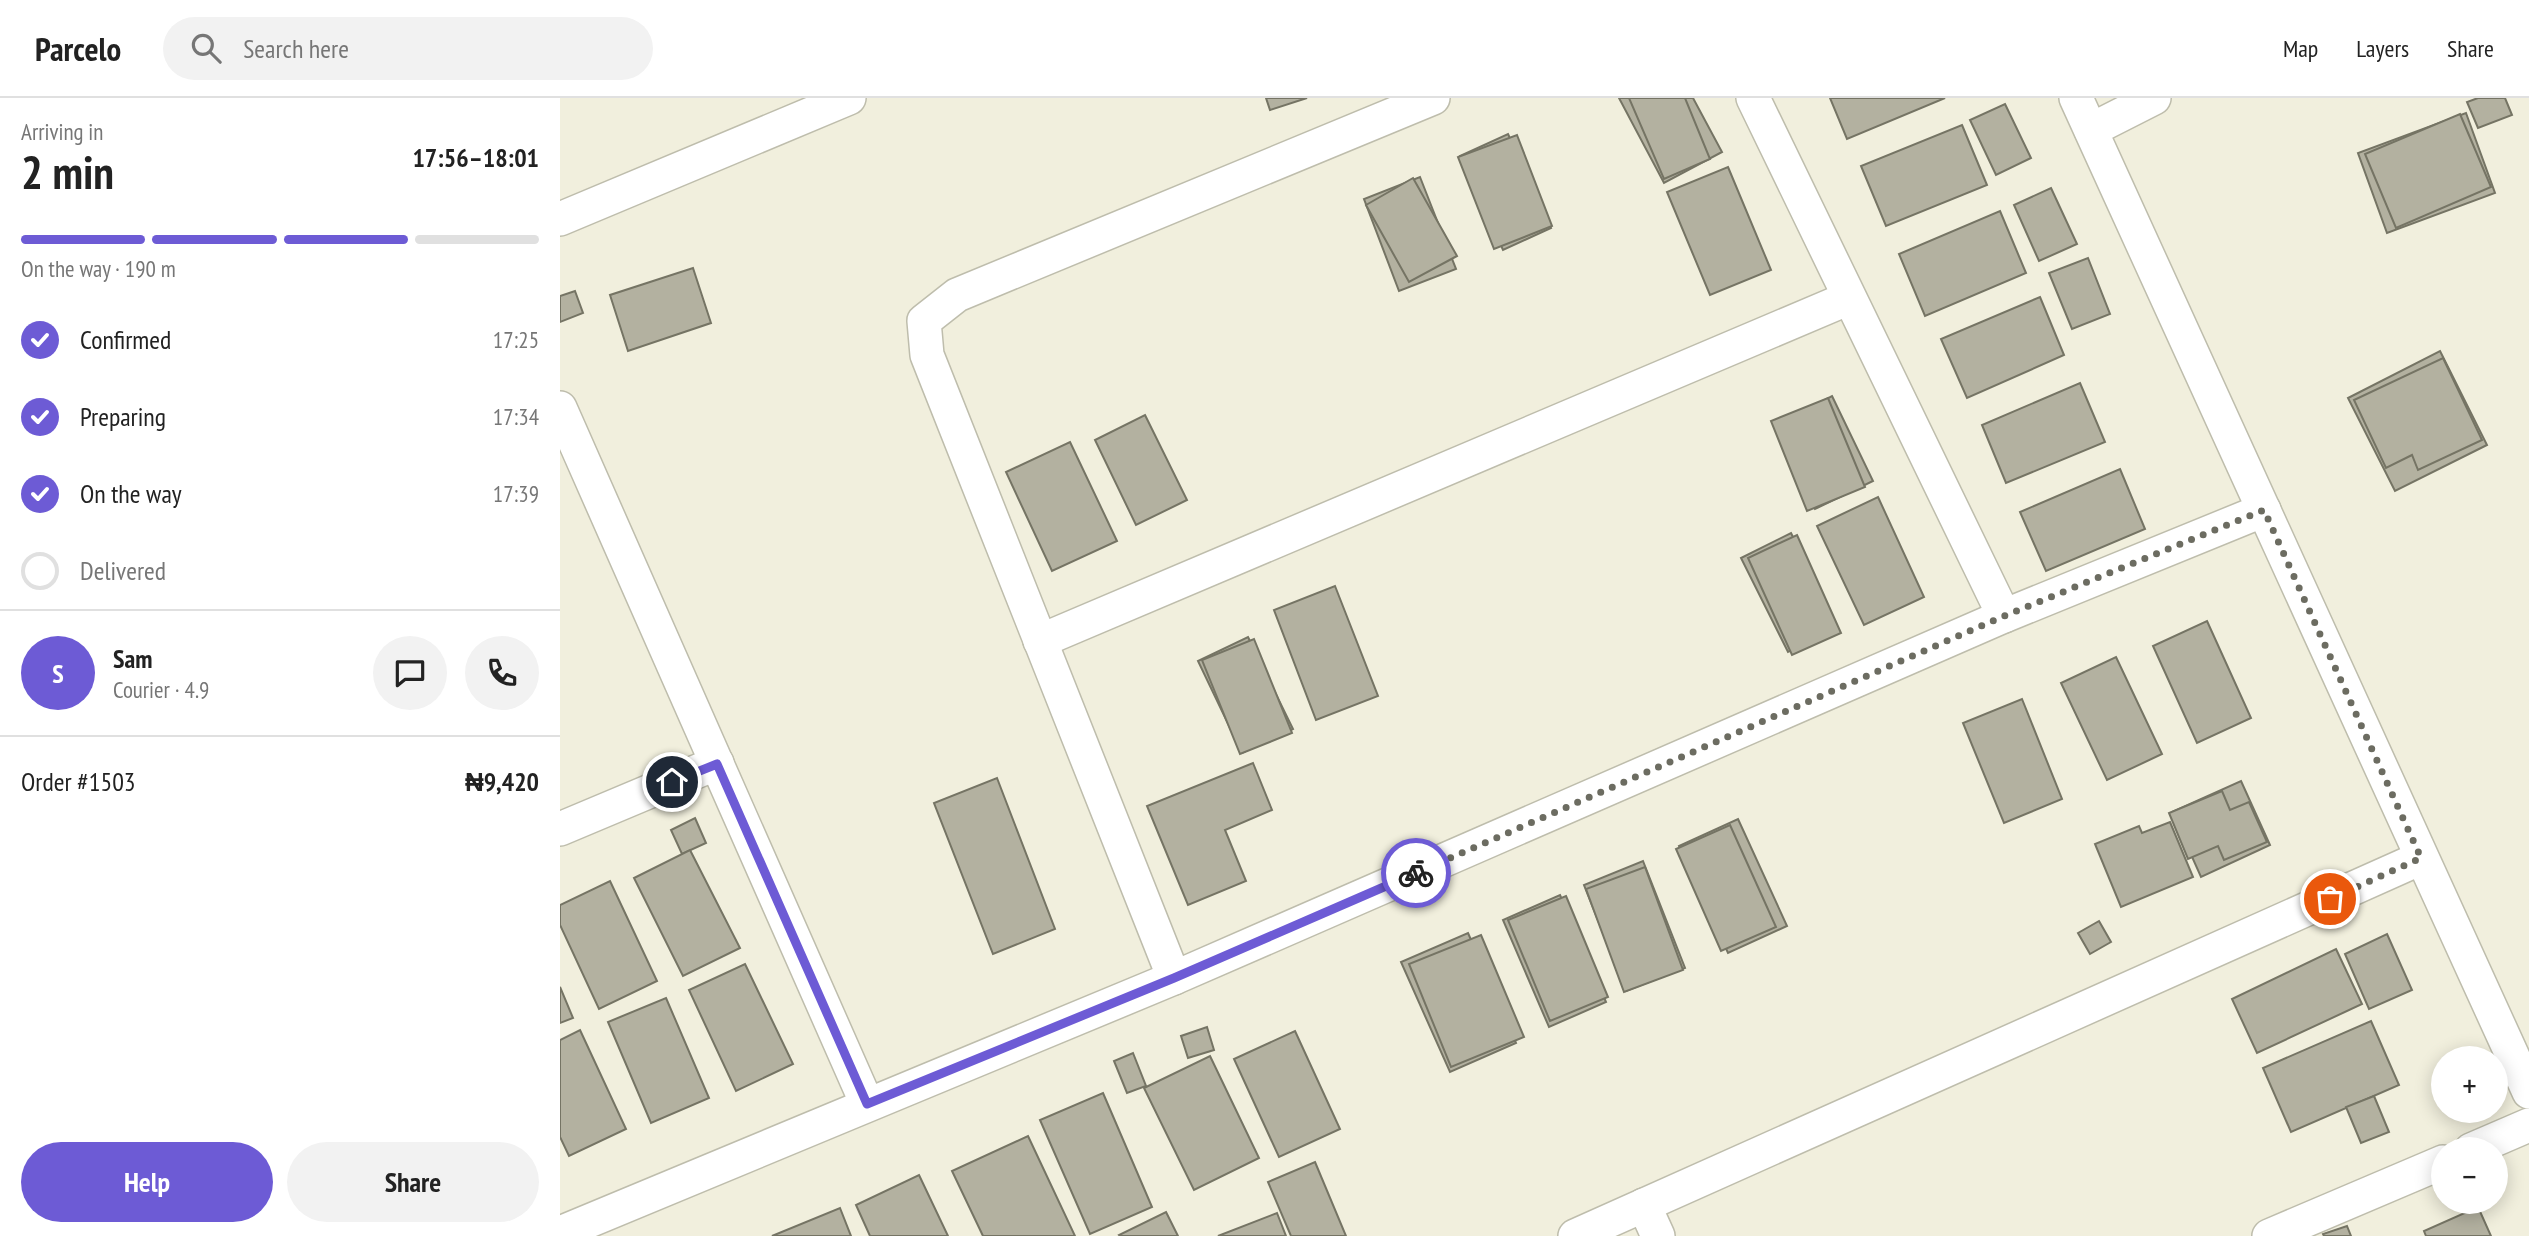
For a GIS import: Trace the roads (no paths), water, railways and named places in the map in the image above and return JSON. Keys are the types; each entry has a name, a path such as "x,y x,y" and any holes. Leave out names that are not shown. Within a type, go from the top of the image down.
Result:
{"street":[{"path":"560,219 849,98"},
{"path":"1174,978 927,355 925,321 957,295 1433,98"},
{"path":"1753,98 2004,616"},
{"path":"2076,98 2529,1092"},
{"path":"2091,130 2154,98"},
{"path":"1040,640 1849,298"},
{"path":"564,429 717,764 867,1104"},
{"path":"560,1233 1174,978 2004,616 2264,510"},
{"path":"560,829 717,764"},
{"path":"1575,1236 2421,858"},
{"path":"2501,1137 2529,1125"},
{"path":"2269,1236 2431,1167"},
{"path":"1644,1205 1658,1236"}]}
